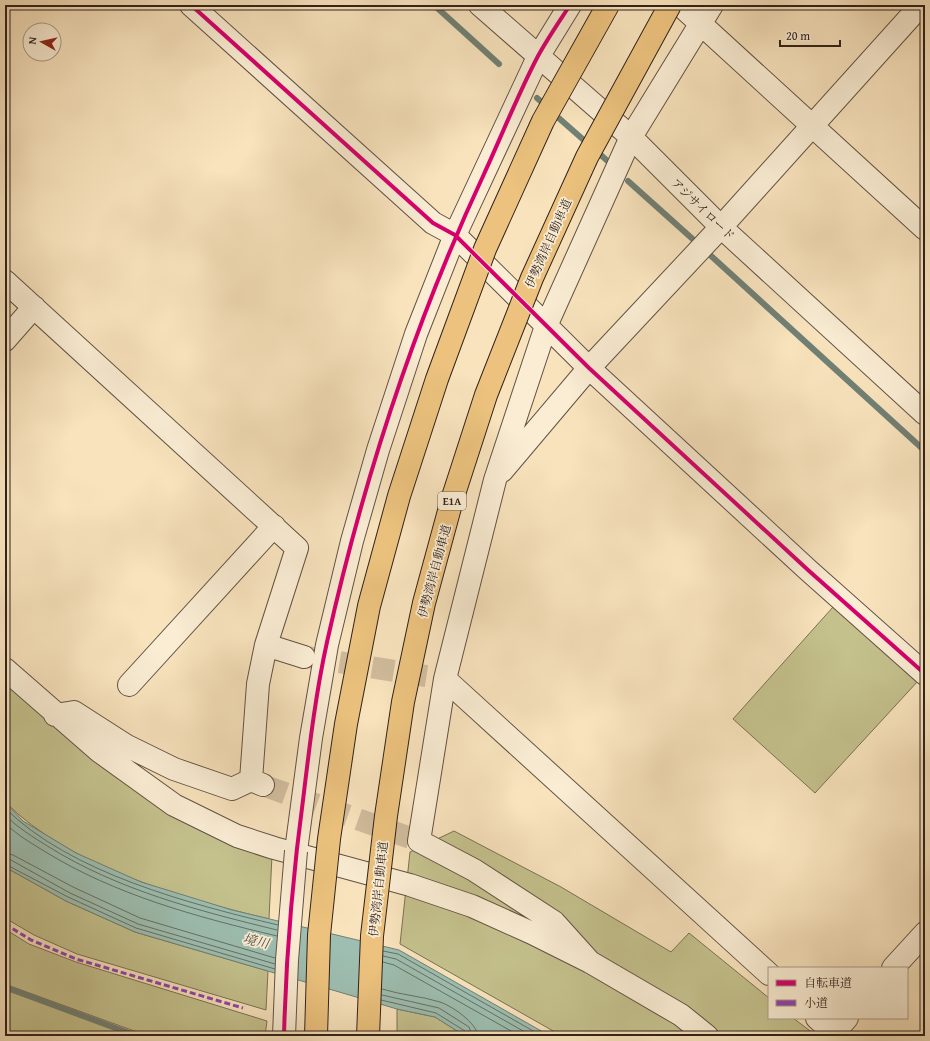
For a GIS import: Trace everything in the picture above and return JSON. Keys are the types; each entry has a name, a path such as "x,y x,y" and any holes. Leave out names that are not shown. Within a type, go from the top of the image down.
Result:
{"highway":[{"path":"316,1036 319,935 329,838 346,724 369,606 399,496 437,379 485,249 543,121 608,5"},
{"name":"伊勢湾岸自動車道","path":"368,1036 372,936 386,816 402,710 424,603 452,500 486,395 532,278 587,157 670,5"}],"street":[{"path":"192,5 432,223 456,235 590,368 808,570 925,674"},
{"name":"アジサイロード","path":"480,5 631,137 720,227 925,414"},
{"path":"284,1036 287,960 296,851 310,738 325,652 352,540 378,450 416,334 456,235 538,56 570,5"},
{"path":"680,5 811,127 925,229"},
{"path":"590,962 554,922 474,870 419,841 445,680 495,480 546,326 631,137 712,5"},
{"path":"495,480 590,368 921,5"},
{"path":"5,281 297,548 266,645 258,684 258,783 232,788 174,769 127,746 74,712 55,715"},
{"path":"5,340 34,307"},
{"path":"129,685 274,526"},
{"path":"266,645 304,657"},
{"path":"5,669 55,715 99,752 174,805 237,836 274,848 410,885 472,906 532,933 590,962 681,1015 707,1036"},
{"path":"445,680 768,973"},
{"path":"894,967 925,933"},
{"path":"819,1019 839,1029"}],"shaded area":[{"path":"833,607 918,681 815,793 733,719"},
{"path":"5,679 53,722 272,855 269,919 235,911 164,890 128,877 94,862 61,845 31,825 5,802"},
{"path":"454,831 561,887 671,952 689,933 768,997 768,1019 794,1019 817,1036 562,1036 400,944 410,852"},
{"path":"5,867 66,901 135,932 268,971 266,1010 77,954 34,935 5,918"},
{"path":"5,929 29,944 76,962 267,1021 265,1036 148,1036 10,986 5,983"},
{"path":"5,989 9,991 133,1036 5,1036"},
{"path":"397,1009 435,1017 465,1036 397,1036"}],"water":[{"name":"境川","path":"5,802 23,821 76,853 141,882 232,910 399,950 550,1036 465,1036 435,1017 397,1009 135,932 66,901 5,867"}],"waterway":[{"path":"434,5 499,64"},
{"path":"537,98 546,106"},
{"path":"553,113 611,164"},
{"path":"628,181 696,242"},
{"path":"709,254 925,451"},
{"path":"5,987 137,1036"}],"tunnel":[{"path":"307,657 445,679"},
{"path":"265,786 419,841"}],"marked path":[{"path":"5,924 31,940 76,959 243,1008"},
{"path":"831,1036 834,1033"}],"cycle path":[{"path":"191,5 433,223 455,235 589,368 808,570 925,674"},
{"path":"284,1036 286,975 293,883 314,717 327,642 357,522 393,404 435,288 531,70 542,49 570,5"}]}
